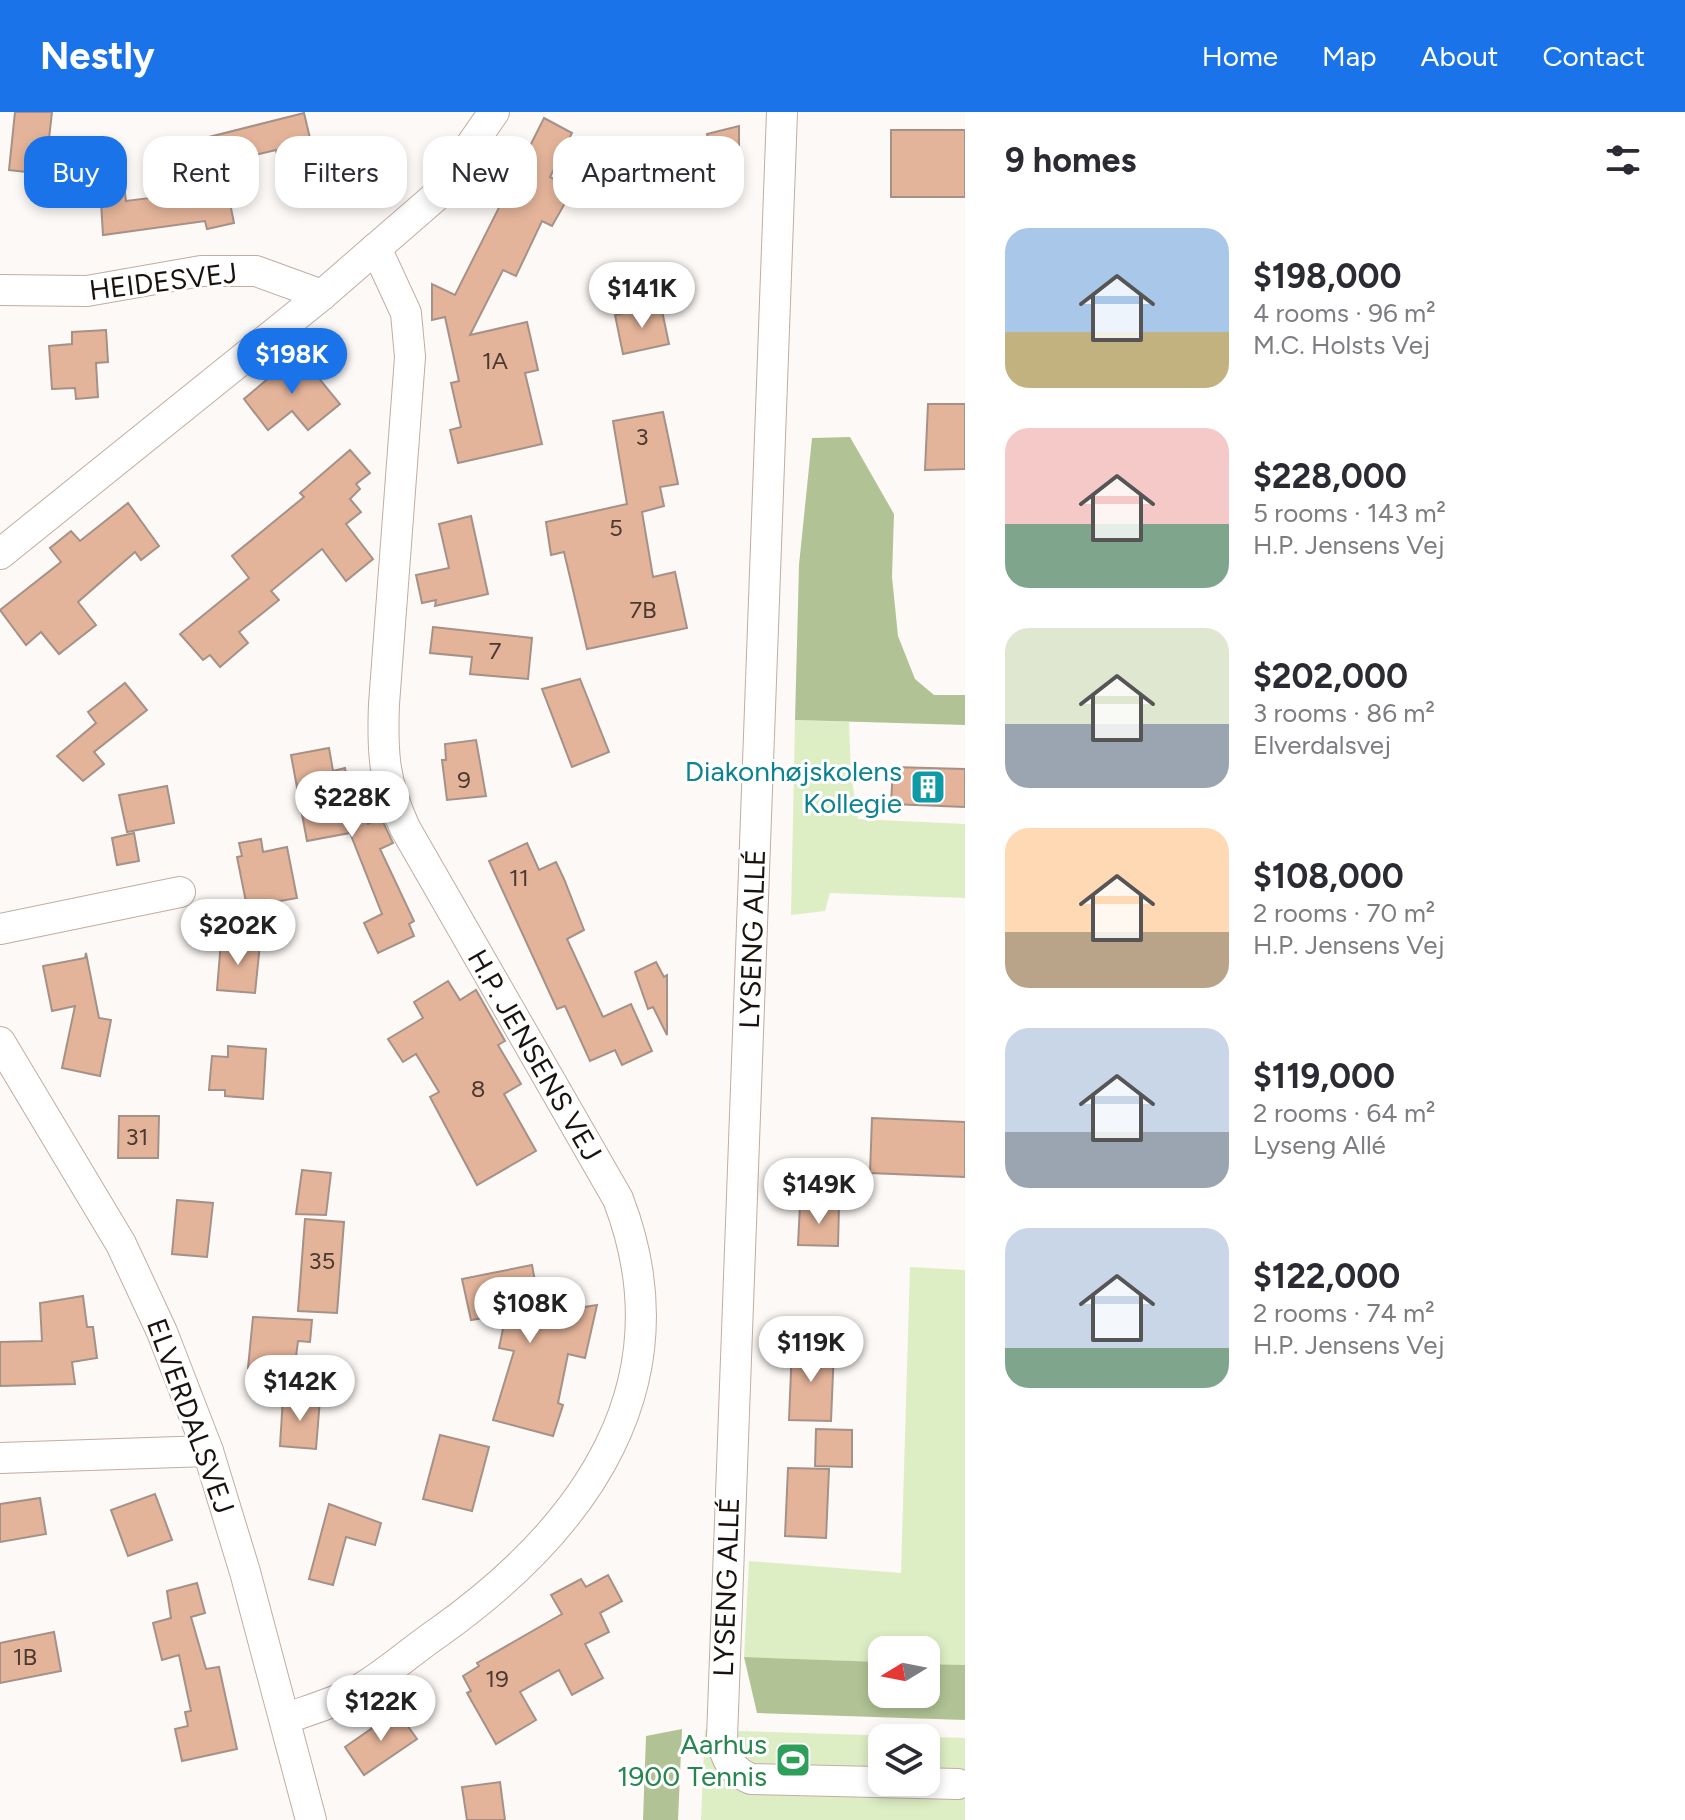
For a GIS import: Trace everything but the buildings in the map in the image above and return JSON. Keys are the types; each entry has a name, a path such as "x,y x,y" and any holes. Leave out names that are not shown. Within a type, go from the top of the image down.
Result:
{"street":[{"path":"0,554 322,295 435,197 494,112"},
{"name":"LYSENG ALLÉ","path":"782,112 721,1718 724,1752 738,1774 751,1779 958,1784"},
{"name":"H.P. JENSENS VEJ","path":"287,1718 355,1692 509,1579 563,1522 585,1492 618,1429 636,1368 640,1314 631,1233 618,1199 405,828 388,791 382,752 384,704 410,357 406,313 376,248"},
{"name":"HEIDESVEJ","path":"0,290 87,291 201,271 256,271 322,295"},
{"path":"0,929 180,892"},
{"name":"ELVERDALSVEJ","path":"0,1042 121,1244 162,1332 208,1451 287,1718 311,1820"},
{"path":"0,1458 208,1451"}],"green space":[{"path":"850,437 894,514 892,577 898,636 915,679 934,695 965,695 965,725 795,720 799,565 812,438"},
{"path":"795,720 849,722 851,774 858,819 965,824 965,898 830,893 825,911 791,915"},
{"path":"910,1267 965,1270 965,1665 940,1664 940,1636 868,1636 868,1661 744,1657 749,1561 901,1573"},
{"path":"744,1657 868,1661 868,1708 940,1708 940,1664 965,1665 965,1720 757,1713"},
{"path":"682,1729 678,1820 643,1820 646,1736"},
{"name":"Aarhus 1900 Tennis","path":"705,1730 868,1735 868,1796 940,1796 940,1737 965,1738 965,1820 701,1820"}],"place":[{"name":"Diakonhøjskolens Kollegie","path":"928,787"},
{"name":"Aarhus 1900 Tennis","path":"793,1760"}]}
